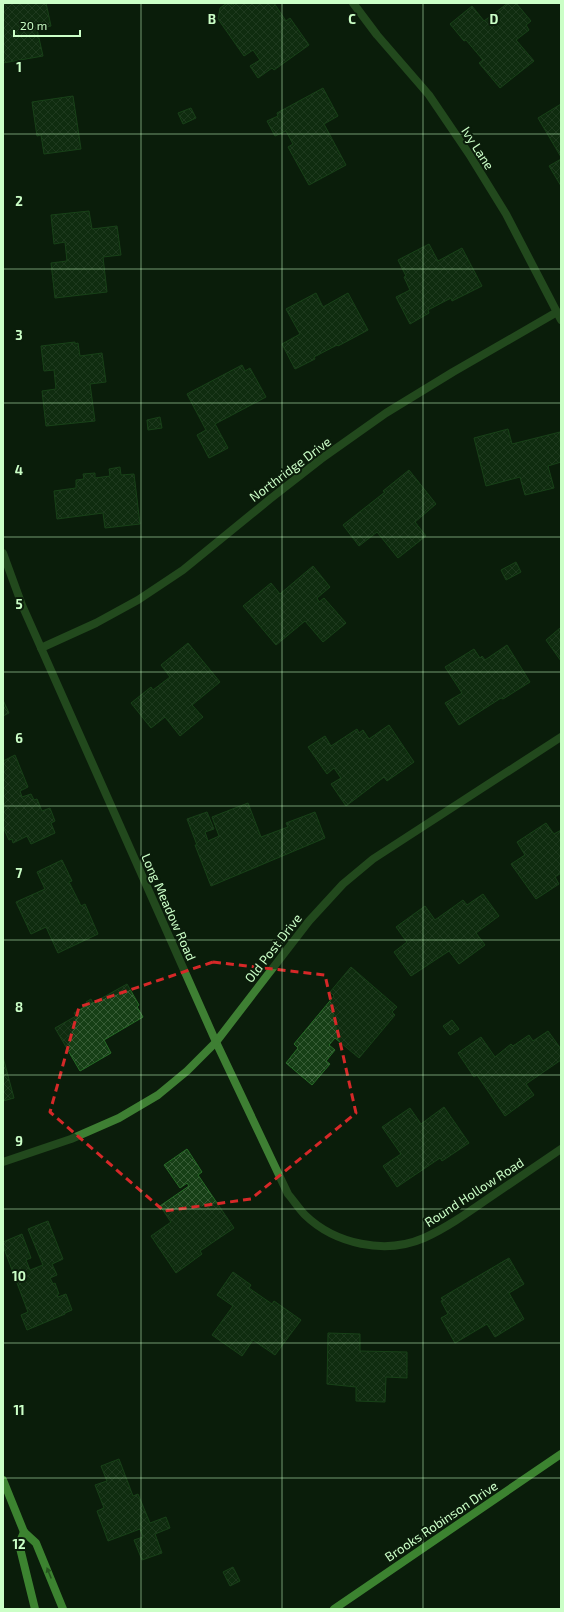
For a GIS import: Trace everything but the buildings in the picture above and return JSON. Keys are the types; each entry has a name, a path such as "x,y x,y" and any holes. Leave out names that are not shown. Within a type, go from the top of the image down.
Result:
{"main road":[{"name":"Brooks Robinson Drive","path":"334,1609 561,1454"},
{"path":"3,1480 24,1532 36,1542 63,1609"},
{"path":"24,1532 19,1544 35,1609"}],"street":[{"name":"Ivy Lane","path":"354,3 377,35 429,95 469,154 506,214 561,320"},
{"name":"Northridge Drive","path":"41,648 96,623 138,600 183,570 275,494 386,413 453,372 557,312"},
{"name":"Long Meadow Road","path":"3,553 22,606 216,1042 288,1194 305,1215 329,1233 349,1242"},
{"name":"Old Post Drive","path":"3,1162 71,1139 119,1118 158,1095 187,1071 216,1042 309,921 343,884 373,859 561,737"},
{"name":"Round Hollow Road","path":"349,1242 375,1246 402,1244 422,1239 447,1227 561,1149"}],"highlighted area":[{"path":"213,962 325,975 356,1113 251,1199 164,1211 50,1112 79,1007"}]}
